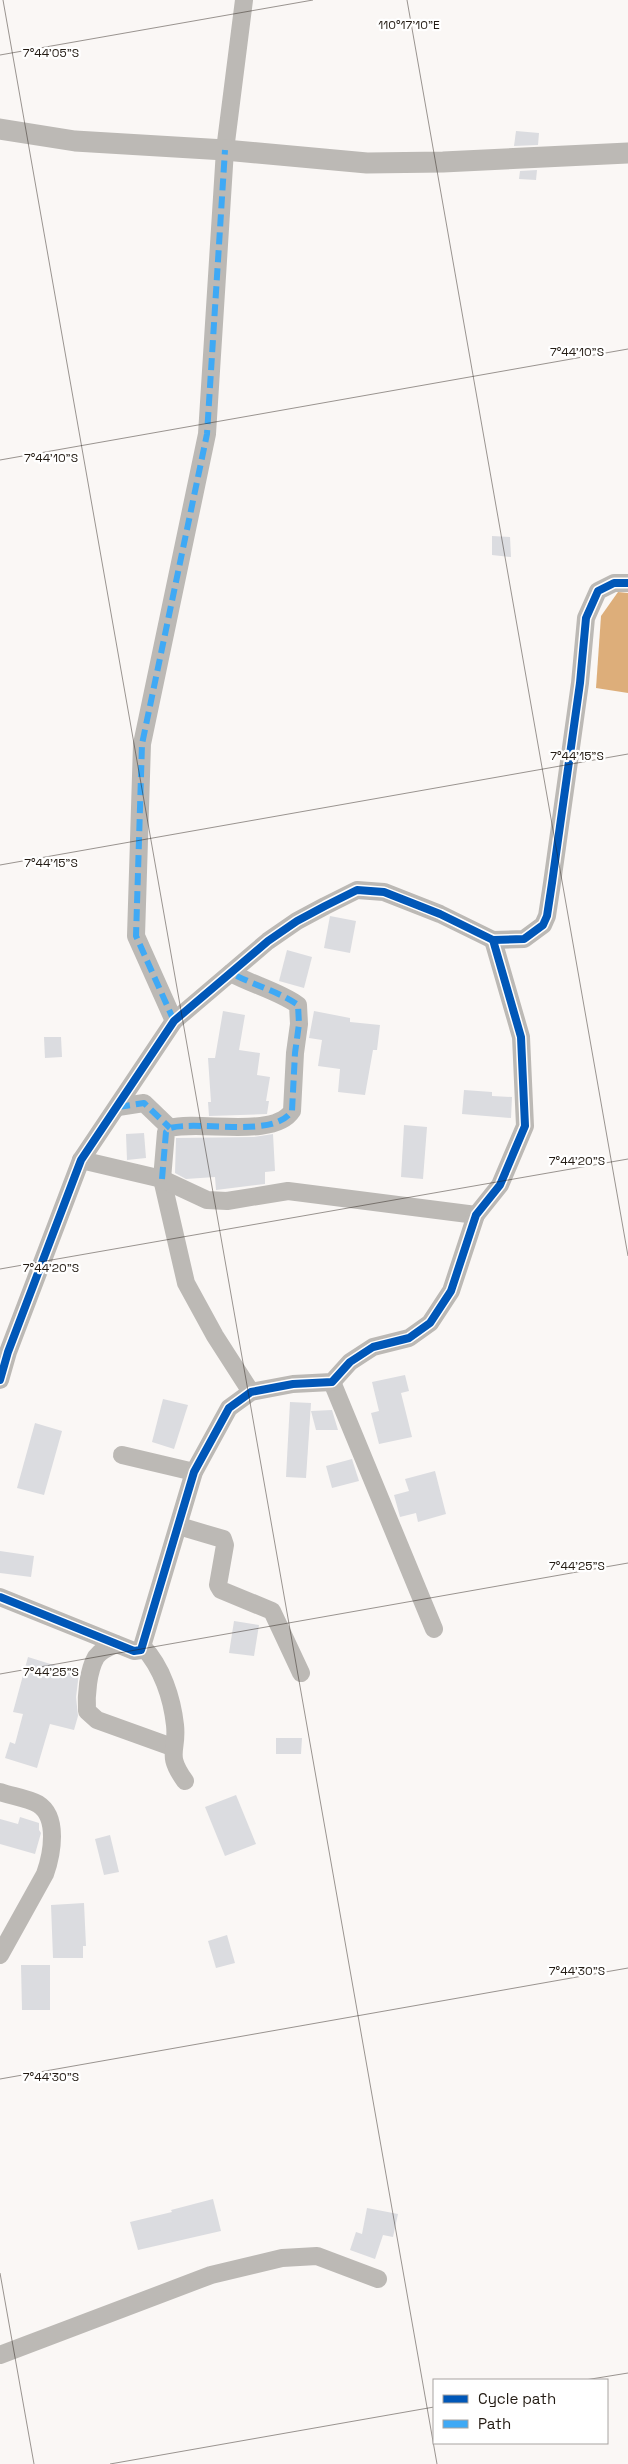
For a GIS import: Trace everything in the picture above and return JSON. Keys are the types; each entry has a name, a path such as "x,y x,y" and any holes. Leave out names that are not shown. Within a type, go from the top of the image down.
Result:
{"street":[{"path":"174,1021 136,936 142,744 206,434 225,150 244,0"},
{"path":"0,129 75,141 225,150 367,163 443,162 628,154"},
{"path":"0,1380 8,1352 81,1160 174,1021 268,941 297,921 357,890 384,892 406,899 493,940 524,939 536,932 547,916 580,683 586,618 598,591 614,582 628,583"},
{"path":"143,1648 194,1472 229,1408 251,1392 292,1384 332,1382 350,1362 373,1347 409,1338 430,1322 451,1291 476,1215 500,1185 525,1126 521,1037 493,940"},
{"path":"118,1107 144,1103 170,1128 258,1126 280,1122 288,1117 292,1111 294,1053 299,1024 298,1005 287,998 264,990 231,973"},
{"path":"170,1128 166,1132 162,1179 186,1283 215,1336 251,1392"},
{"path":"81,1160 162,1179 207,1200 227,1201 288,1191 476,1215"},
{"path":"332,1382 434,1629"},
{"path":"122,1455 194,1472"},
{"path":"179,1526 223,1540 225,1545 218,1585 221,1590 272,1611 301,1673"},
{"path":"0,1597 134,1651 143,1648"},
{"path":"116,1644 102,1650 96,1657 86,1697 88,1711 97,1720 172,1747"},
{"path":"143,1648 157,1664 167,1690 175,1726 172,1747 175,1764 184,1780"},
{"path":"0,1792 38,1804 46,1812 52,1833 49,1862 45,1874 0,1955"},
{"path":"0,2355 211,2275 282,2258 317,2256 378,2279"}],"shaded area":[{"path":"618,592 628,593 628,693 596,688 601,616"}],"building":[{"path":"516,131 539,133 538,145 514,146"},
{"path":"537,170 536,180 519,179 520,171"},
{"path":"492,536 510,537 511,557 492,555"},
{"path":"330,916 356,921 350,953 324,948"},
{"path":"287,950 312,957 304,988 279,981"},
{"path":"223,1011 245,1015 239,1050 260,1053 257,1075 270,1077 266,1101 269,1101 267,1114 209,1116 208,1102 211,1102 208,1058 215,1058"},
{"path":"314,1011 350,1018 350,1022 380,1025 377,1050 373,1050 365,1095 338,1092 340,1069 318,1066 322,1040 309,1038"},
{"path":"44,1037 61,1037 62,1057 45,1058"},
{"path":"464,1090 492,1092 492,1096 512,1097 511,1118 462,1114"},
{"path":"404,1125 427,1127 423,1179 401,1177"},
{"path":"144,1133 146,1158 127,1160 126,1134"},
{"path":"273,1134 275,1171 265,1172 265,1184 216,1190 215,1177 186,1179 175,1173 176,1138 254,1137"},
{"path":"405,1375 409,1391 401,1393 412,1437 379,1444 371,1413 379,1411 372,1382"},
{"path":"163,1399 188,1405 174,1449 152,1442"},
{"path":"290,1402 311,1403 306,1478 286,1477"},
{"path":"332,1410 338,1430 316,1430 311,1411"},
{"path":"35,1423 62,1431 44,1495 17,1488"},
{"path":"352,1459 359,1481 332,1488 326,1466"},
{"path":"435,1471 446,1514 418,1522 416,1513 400,1517 394,1495 409,1491 405,1479"},
{"path":"0,1551 34,1556 31,1577 0,1573"},
{"path":"234,1621 259,1625 254,1656 229,1653"},
{"path":"28,1657 79,1673 76,1697 78,1716 74,1730 50,1724 37,1768 5,1758 10,1742 15,1744 23,1714 13,1712"},
{"path":"276,1738 302,1738 301,1754 276,1754"},
{"path":"236,1795 256,1844 225,1856 205,1807"},
{"path":"20,1817 39,1823 41,1833 35,1854 0,1844 0,1819 18,1824"},
{"path":"110,1835 119,1872 104,1875 95,1839"},
{"path":"84,1903 86,1946 83,1946 83,1958 53,1958 51,1905"},
{"path":"227,1935 235,1963 216,1968 208,1941"},
{"path":"21,1965 50,1965 50,2010 22,2010"},
{"path":"213,2199 221,2231 138,2250 130,2222 172,2212 171,2210"},
{"path":"367,2208 398,2214 393,2237 383,2235 375,2259 350,2250 356,2232 362,2234"}],"marked path":[{"path":"174,1021 136,936 142,744 207,434 225,150"},
{"path":"162,1179 166,1132 170,1128 183,1126 253,1127 283,1119 292,1111 295,1053 299,1024 298,1005 231,973"},
{"path":"118,1107 144,1103 170,1128"}],"cycle path":[{"path":"0,1380 8,1352 81,1160 174,1021 268,941 297,921 357,890 384,892 440,914 493,940 524,939 543,925 547,916 552,883 580,683 586,618 598,591 614,583 628,583"},
{"path":"0,1597 134,1651 141,1650 194,1472 229,1408 251,1392 293,1384 332,1382 350,1362 373,1347 409,1338 430,1323 451,1291 476,1215 500,1185 525,1126 521,1037 493,940"}]}
